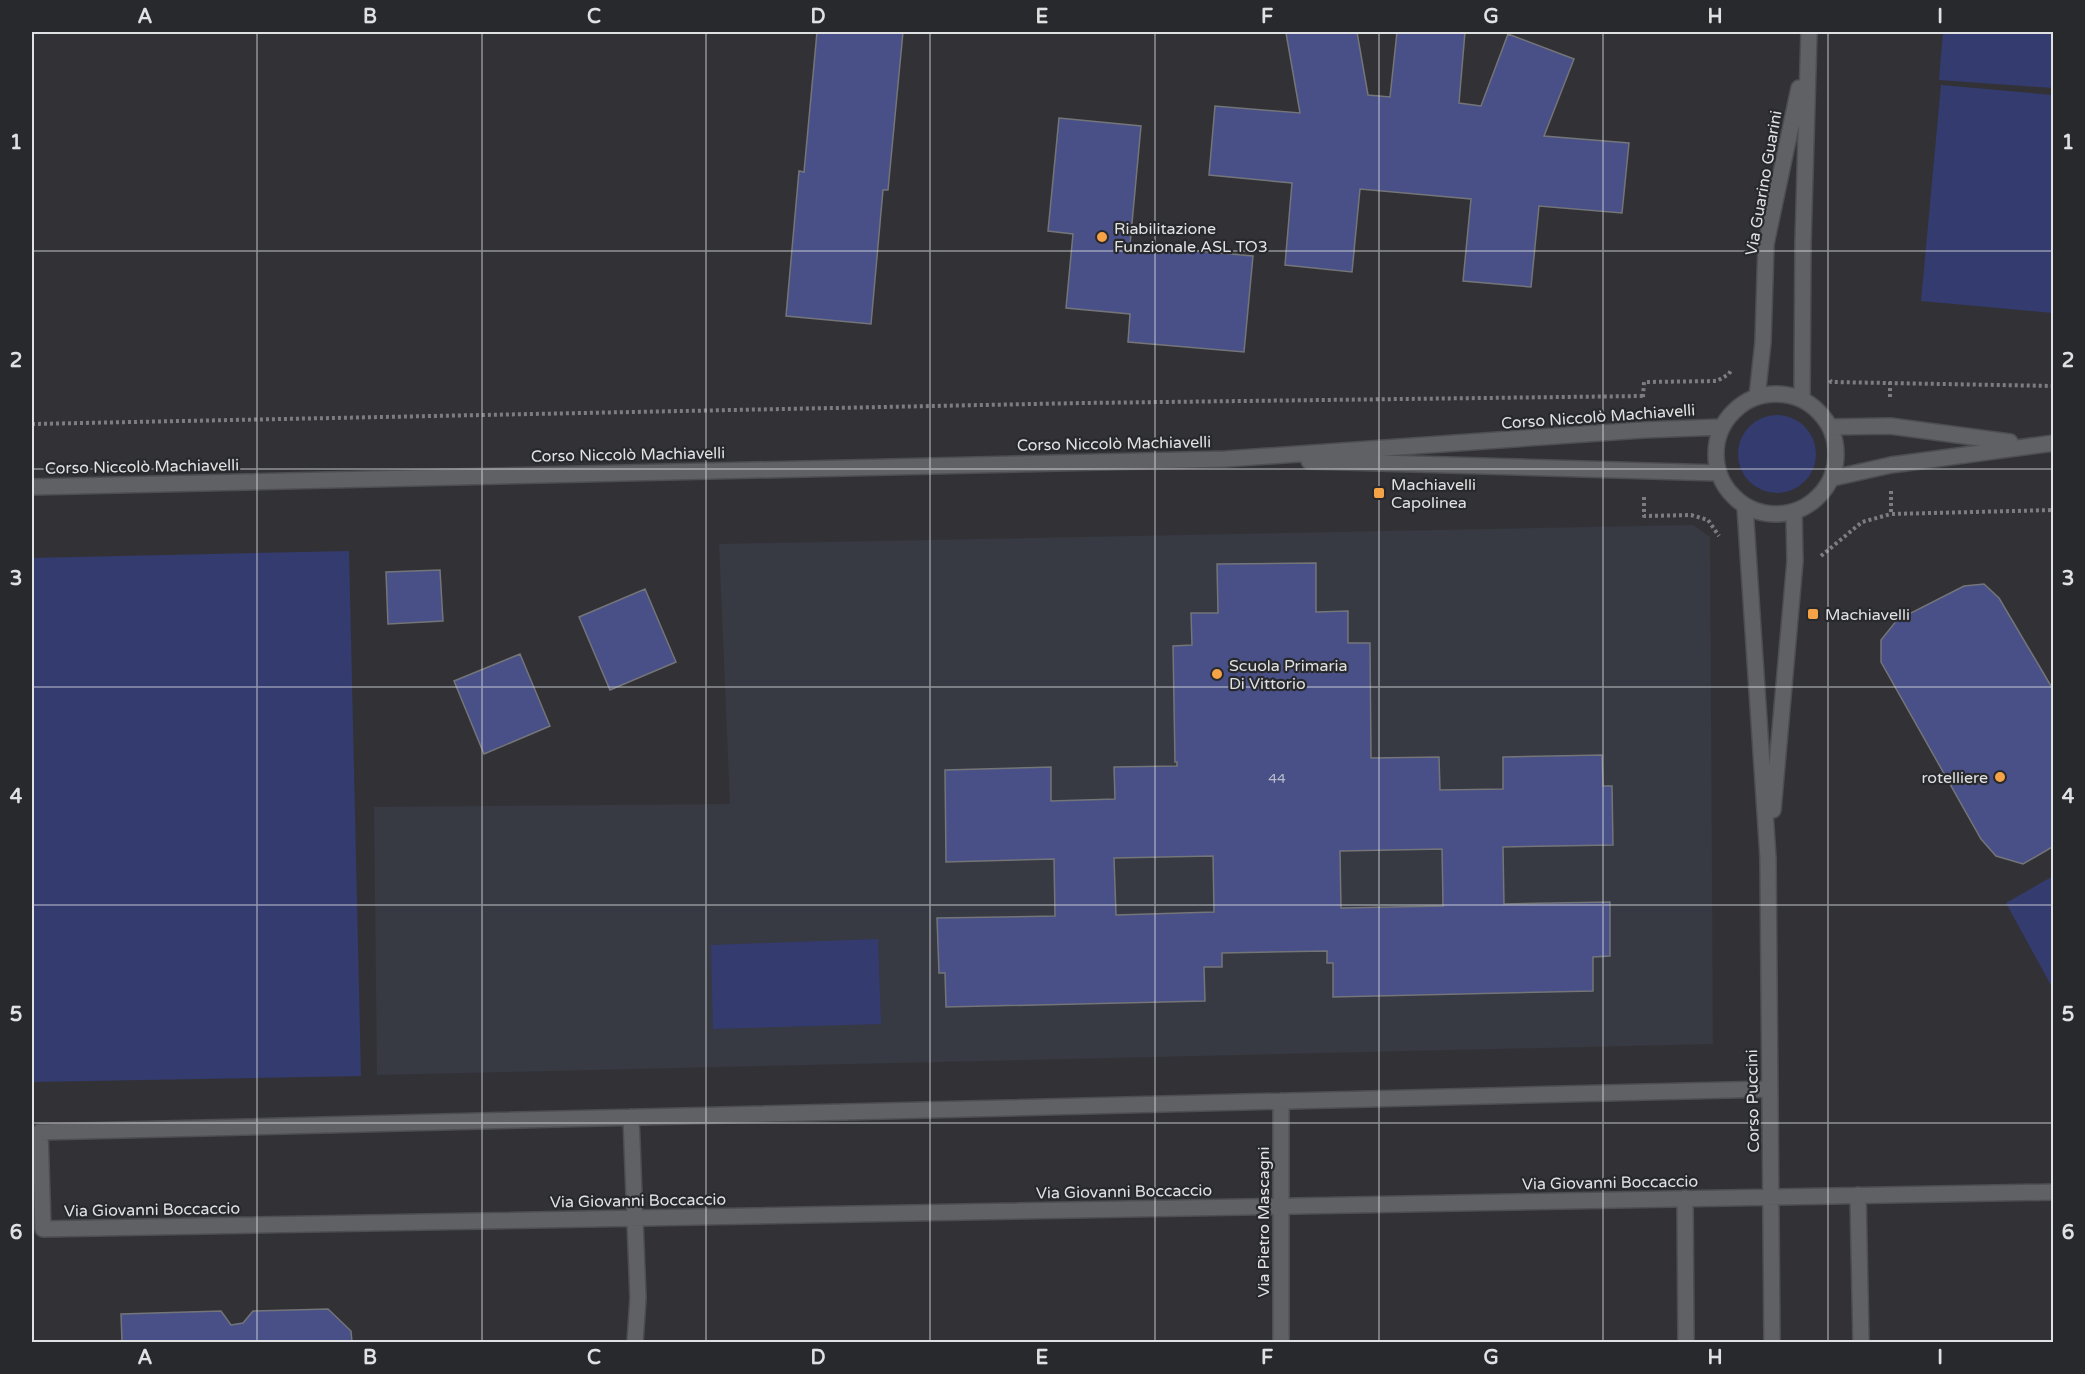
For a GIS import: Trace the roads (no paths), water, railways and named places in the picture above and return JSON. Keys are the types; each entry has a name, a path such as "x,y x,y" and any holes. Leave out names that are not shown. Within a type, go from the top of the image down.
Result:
{"street":[{"name":"Via Guarino Guarini","path":"1802,399 1809,32"},
{"name":"Via Guarino Guarini","path":"1757,397 1763,342 1766,244 1807,50"},
{"path":"1778,393 1802,399 1818,409 1831,427 1837,452 1833,478 1818,499 1794,513 1767,514 1745,507 1728,492 1718,473 1715,450 1722,426 1738,407 1757,397 1778,393"},
{"name":"Corso Niccolò Machiavelli","path":"32,487 1226,459 1722,426"},
{"path":"1831,427 1890,426 2028,445"},
{"path":"1833,478 1891,465 2054,443"},
{"name":"Corso Niccolò Machiavelli","path":"1226,459 1718,473"},
{"path":"1745,507 1768,858"},
{"path":"1768,858 1795,561 1794,513"},
{"name":"Corso Puccini","path":"1768,858 1772,1342"},
{"name":"Via Giovanni Boccaccio","path":"1769,1089 40,1132 43,1229 2054,1192"},
{"name":"Via Pietro Mascagni","path":"1281,1101 1281,1342"},
{"path":"630,1117 638,1298 635,1342"},
{"path":"1858,1195 1861,1342"},
{"path":"1685,1198 1686,1342"}],"place":[{"name":"Riabilitazione Funzionale ASL TO3","path":"1102,237"},
{"name":"Machiavelli Capolinea","path":"1379,493"},
{"name":"Machiavelli","path":"1813,614"},
{"name":"Scuola Primaria Di Vittorio","path":"1217,674"},
{"name":"rotelliere","path":"2000,777"}]}
